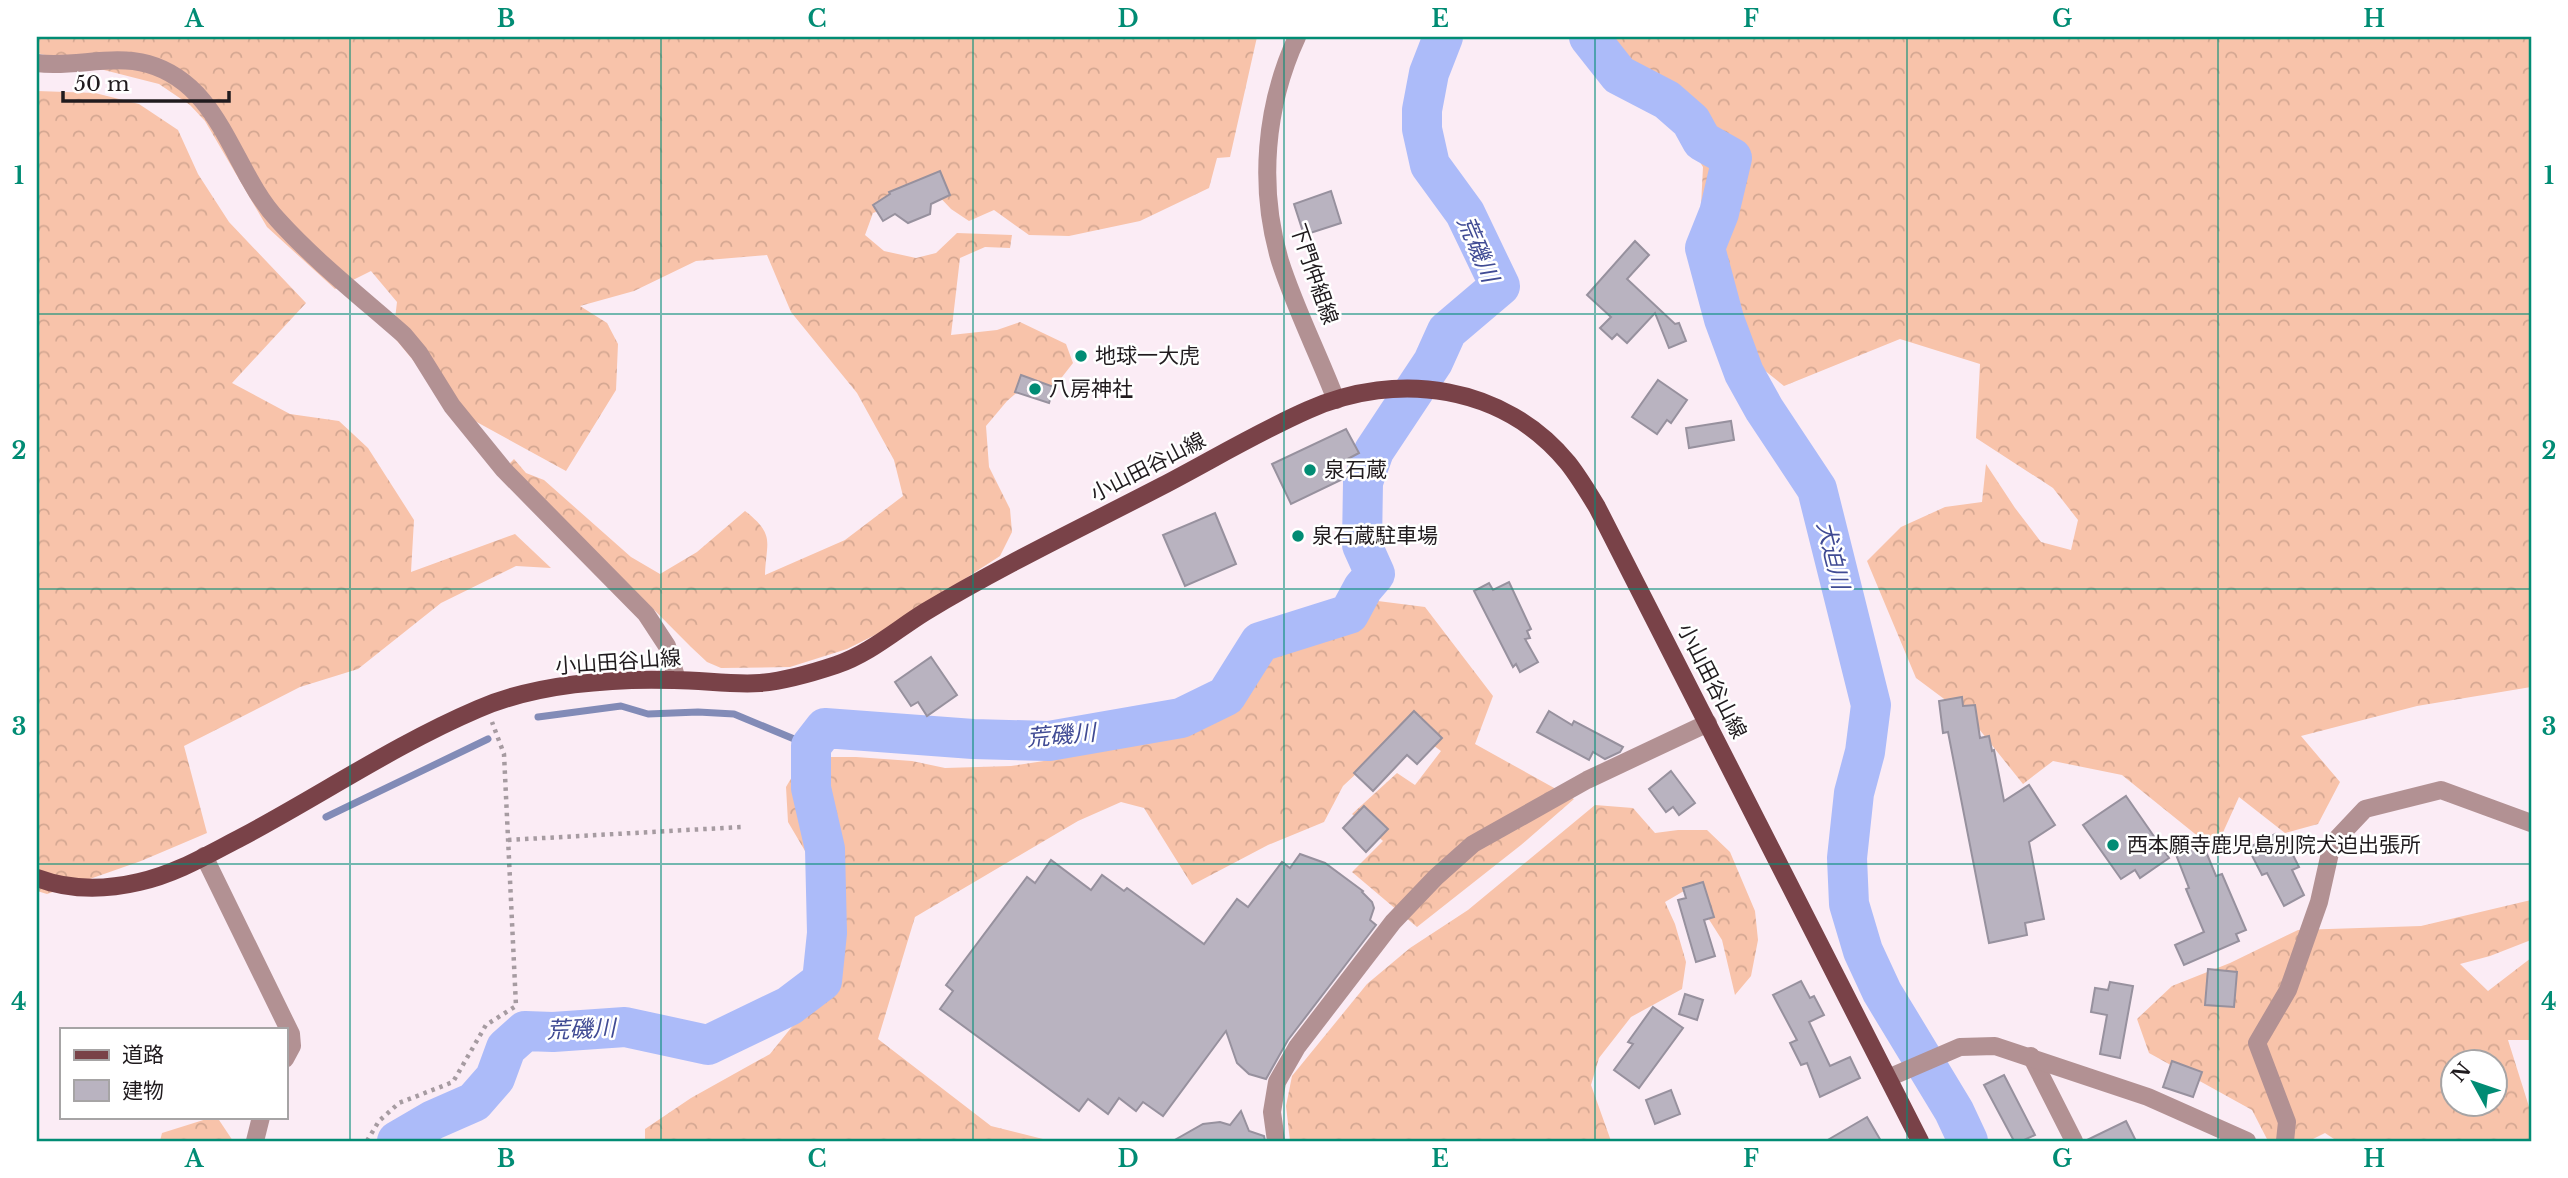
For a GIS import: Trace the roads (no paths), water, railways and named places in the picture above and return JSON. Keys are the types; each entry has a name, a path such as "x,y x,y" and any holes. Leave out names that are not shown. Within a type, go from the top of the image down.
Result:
{"main road":[{"name":"小山田谷山線","path":"37,878 69,887 126,884 142,882 179,869 457,719 484,706 521,694 615,681 758,683 778,681 840,664 863,654 926,612 1051,543 1310,409 1362,393 1415,388 1439,391 1476,398 1504,411 1549,443 1568,463 1597,507 1920,1141"}],"street":[{"name":"下門仲組線","path":"1297,37 1275,101 1266,154 1270,213 1280,259 1336,400"},
{"path":"37,63 129,60 150,64 169,73 193,90 214,115 268,210 404,335 419,353 452,406 504,470 646,614 667,646 677,680"},
{"path":"1276,1141 1272,1112 1278,1082 1297,1047 1393,922 1436,877 1484,837 1587,780 1708,723"},
{"path":"2285,1141 2287,1122 2257,1043 2287,990 2319,902 2332,844 2365,809 2441,789 2531,823"},
{"path":"204,856 291,1034 292,1046 287,1055"},
{"path":"1888,1078 1960,1048 1995,1046 2148,1097 2247,1141"},
{"path":"2031,1056 2074,1141"},
{"path":"255,1141 261,1118"}],"waterway":[{"name":"荒磯川","path":"397,1141 433,1120 474,1102 495,1078 506,1048 525,1031 553,1032 625,1027 708,1045 789,1006 822,981 827,933 825,849 811,788 811,746 825,728 973,739 1049,741 1181,718 1226,696 1260,642 1349,614 1363,588 1375,574 1362,545 1363,482 1374,451 1433,362 1447,331 1500,286 1465,213 1430,165 1422,129 1422,110 1429,73 1443,37"},
{"name":"犬迫川","path":"1589,37 1619,75 1667,100 1691,121 1702,141 1732,158 1719,213 1705,248 1724,319 1744,373 1764,409 1817,489 1871,705 1865,752 1854,793 1847,858 1849,904 1863,951 1882,992 1954,1111 1968,1141"},
{"path":"538,717 621,706 648,714 734,714 811,746"},
{"path":"326,817 488,739"}],"place":[{"name":"地球一大虎","path":"1081,356"},
{"name":"八房神社","path":"1035,389"},
{"name":"泉石蔵","path":"1310,470"},
{"name":"泉石蔵駐車場","path":"1298,536"},
{"name":"西本願寺鹿児島別院犬迫出張所","path":"2113,845"}]}
